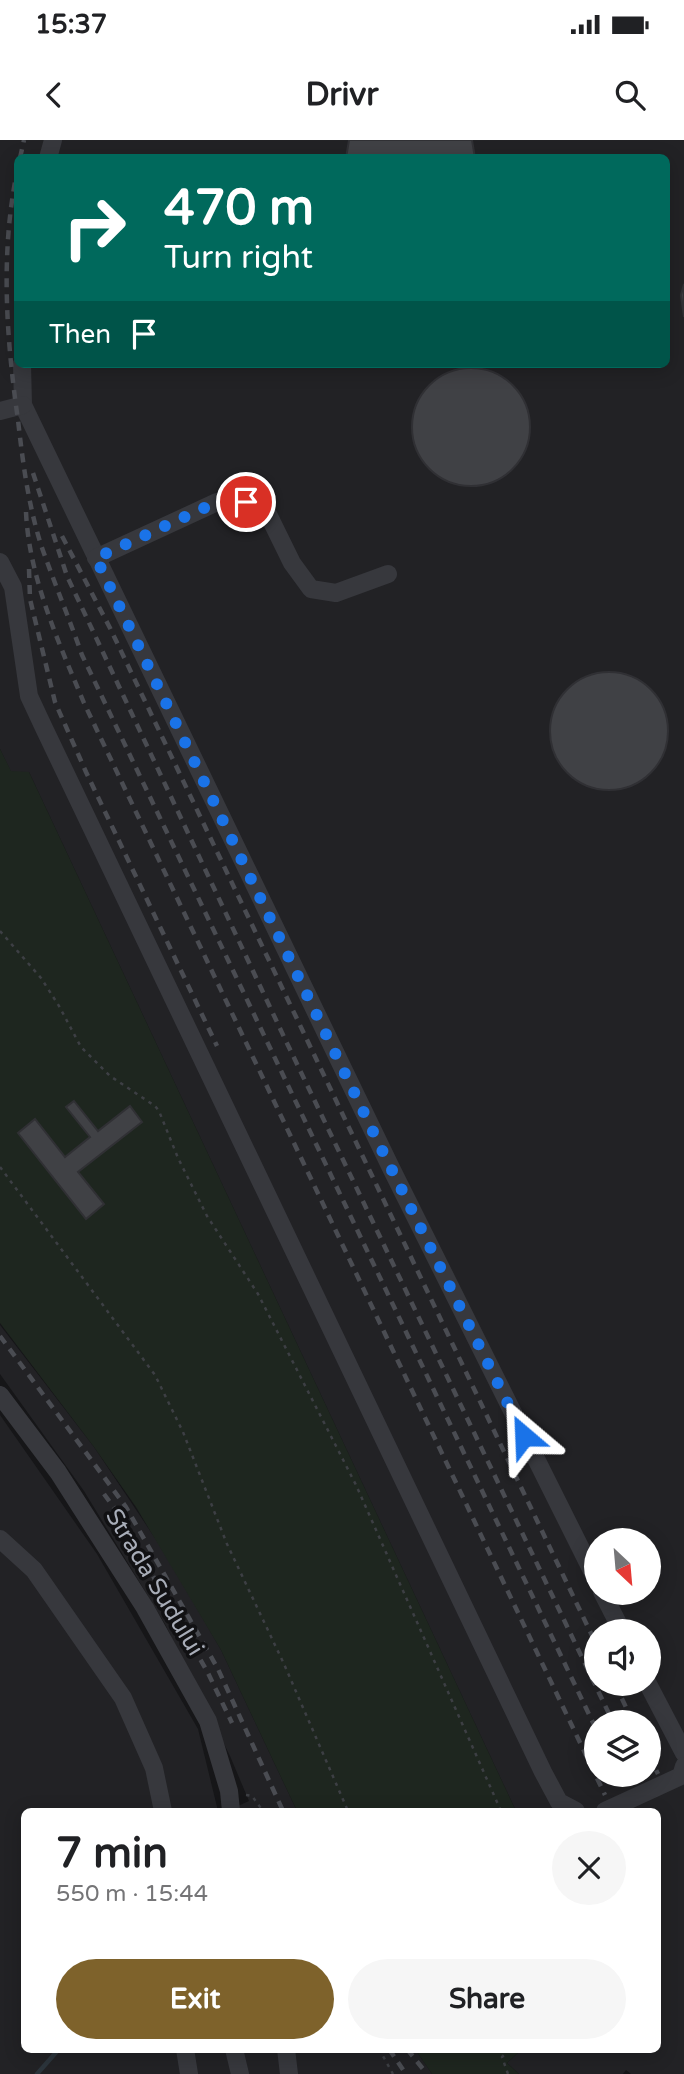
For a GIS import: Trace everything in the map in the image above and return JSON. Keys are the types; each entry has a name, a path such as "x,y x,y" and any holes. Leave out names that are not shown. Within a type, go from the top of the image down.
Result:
{"street":[{"path":"22,368 23,405 385,1156 584,1555"},
{"path":"0,411 23,405"},
{"path":"96,558 217,502 246,502 265,508 292,563 311,590 337,593 388,574"},
{"path":"0,562 13,587 29,696 542,1772 559,1802 570,1808"},
{"name":"Strada Sudului","path":"0,1395 58,1472 145,1608 208,1721 229,1791 231,1808"},
{"path":"0,1539 34,1570 123,1698 153,1768 162,1808"},
{"path":"654,1696 684,1753"},
{"path":"612,1808 681,1776 684,1766"},
{"path":"186,2053 189,2074"},
{"path":"235,2053 240,2074"},
{"path":"286,2053 289,2074"}],"path":[{"path":"0,931 41,978 81,1047 110,1076 159,1111 207,1216 258,1294 356,1485 500,1808"},
{"path":"0,1167 155,1376 183,1432 228,1544 347,1808"},
{"path":"229,1791 252,1796 261,1808"},
{"path":"381,2053 394,2074"},
{"path":"506,2053 502,2057 508,2074"}],"shaded area":[{"path":"0,140 684,140 684,2074 631,2074 626,2070 623,2074 519,2074 507,2063 518,2053 661,2053 661,1808 515,1808 29,772 11,772 0,749"},
{"path":"0,749 11,771 29,772 515,1808 296,1808 221,1650 136,1507 0,1323"},
{"path":"0,1325 94,1447 167,1556 221,1650 296,1808 234,1808 249,1801 230,1756 165,1624 84,1491 0,1374"},
{"path":"0,1415 97,1554 198,1729 217,1808 21,1808 21,2053 418,2053 432,2074 0,2074"},
{"path":"418,2053 518,2053 507,2063 519,2074 432,2074"}],"building":[{"path":"349,140 472,140 474,154 347,154"},
{"path":"684,284 684,317 681,295"},
{"path":"471,368 493,373 513,385 525,405 530,427 525,449 513,469 493,481 471,486 449,481 429,469 417,449 412,427 417,405 429,385 449,373"},
{"path":"609,672 631,677 651,689 663,709 668,731 663,753 651,773 631,785 609,790 587,785 567,773 555,753 550,731 555,709 567,689 587,677"},
{"path":"74,1101 98,1131 130,1106 142,1122 78,1172 104,1204 86,1219 18,1133 35,1119 65,1157 90,1137 66,1107"}],"waterway":[{"path":"37,2074 55,2053"}],"railway":[{"path":"21,154 24,140"},
{"path":"14,188 7,261 8,325 27,483 36,529 82,655 587,1710"},
{"path":"33,473 67,576 285,1039 607,1710"},
{"path":"26,512 28,537 39,586 55,634 84,703 605,1795"},
{"path":"62,536 110,628 584,1619"},
{"path":"29,569 30,599 55,702 217,1046"},
{"path":"0,1336 126,1507 218,1669 282,1808"},
{"path":"104,1494 208,1673 232,1723"},
{"path":"621,1696 627,1710"},
{"path":"392,2053 406,2074"},
{"path":"410,2053 427,2074"}],"route":[{"path":"246,502 217,502 96,558 379,1144 524,1436"}]}
